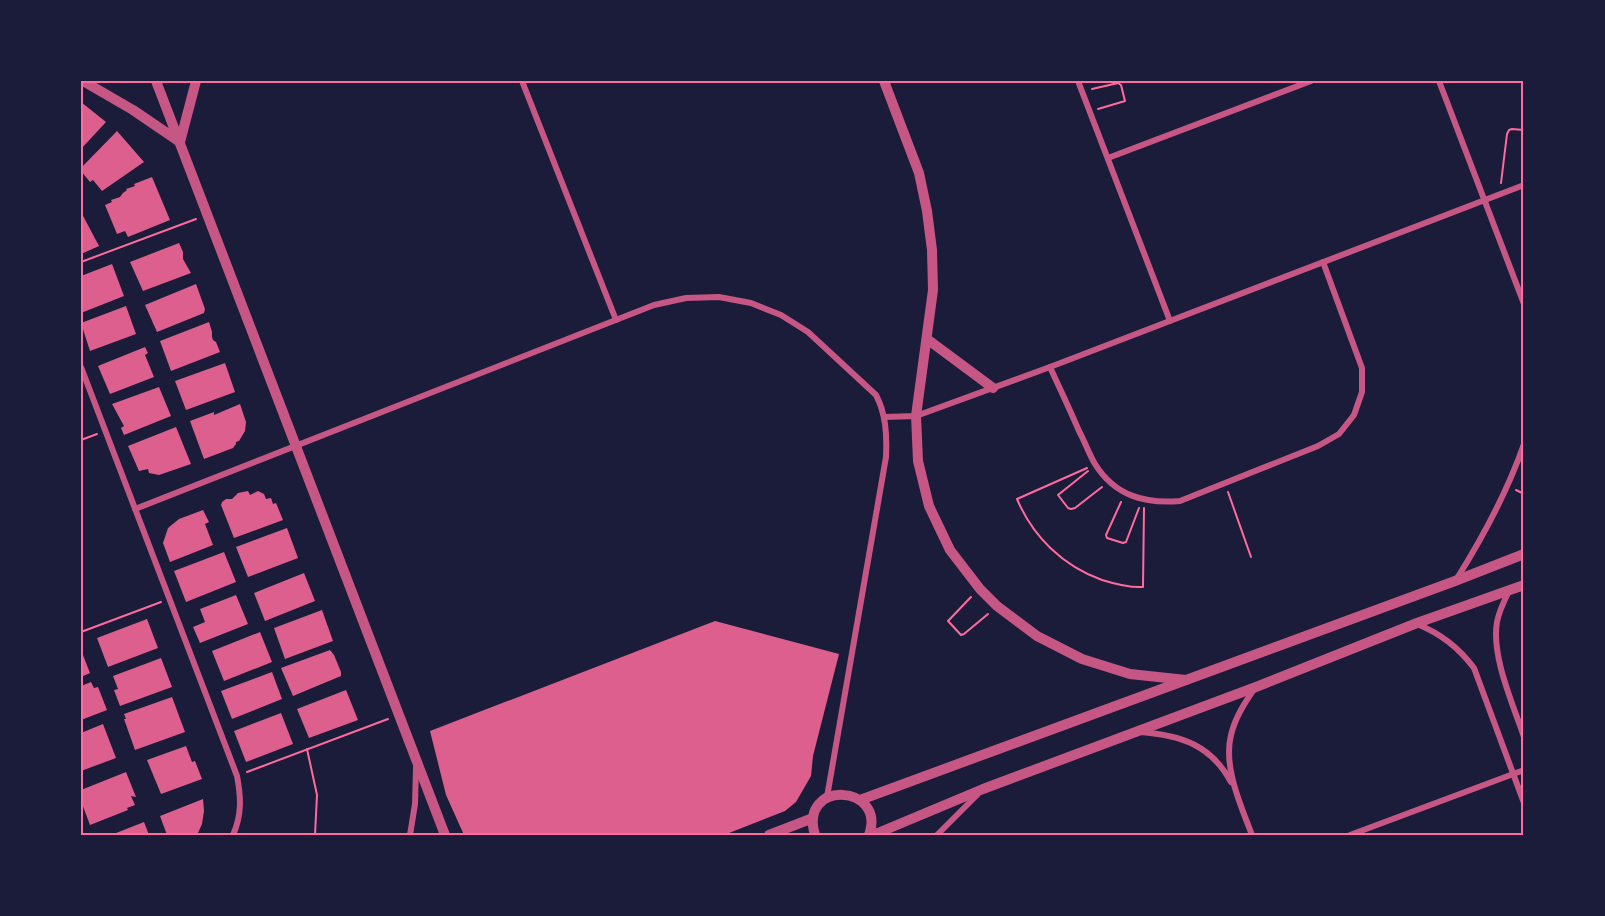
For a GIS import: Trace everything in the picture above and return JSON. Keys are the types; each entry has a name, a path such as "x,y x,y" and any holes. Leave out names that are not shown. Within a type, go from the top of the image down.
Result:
{"street":[{"path":"83,81 133,110 180,142"},
{"path":"156,81 445,835"},
{"path":"180,142 196,81"},
{"path":"522,81 616,320"},
{"path":"884,81 919,173 927,211 932,250 933,290 916,416 918,461 929,506 950,550 980,589 997,606 1037,636 1082,659 1130,674 1186,680"},
{"path":"1078,81 1170,321"},
{"path":"1107,158 1311,81"},
{"path":"1440,81 1524,304"},
{"path":"884,417 916,416 1524,185"},
{"path":"1050,367 1096,465 1109,482 1125,493 1143,500 1162,503 1180,501 1318,446 1339,434 1354,415 1362,392 1362,368 1323,262"},
{"path":"135,509 654,305 686,298 718,297 751,303 781,315 808,332 876,395 881,405 887,436 886,457 827,798"},
{"path":"927,339 993,388"},
{"path":"81,367 237,776 241,793 240,813 233,835"},
{"path":"1455,581 1492,519 1524,444"},
{"path":"860,800 1524,554"},
{"path":"815,835 813,818 818,807 827,798 848,794 860,800 870,813 871,835 983,789 1524,585"},
{"path":"1510,591 1497,622 1497,655 1524,737"},
{"path":"1417,624 1449,640 1474,668 1524,803"},
{"path":"1252,835 1236,791 1230,766 1230,736 1240,711 1256,687"},
{"path":"1135,732 1185,739 1206,751 1224,769 1236,791"},
{"path":"410,835 415,804 416,761"},
{"path":"1354,834 1524,770"},
{"path":"937,835 983,789"},
{"path":"769,835 813,818"}],"path":[{"path":"1082,92 1118,83 1121,85 1125,101 1089,111"},
{"path":"1500,194 1507,134 1512,129 1524,130"},
{"path":"81,262 207,215"},
{"path":"81,440 105,431"},
{"path":"1096,465 1058,495 1068,508 1075,508 1109,482"},
{"path":"1096,465 1017,499 1030,524 1046,545 1066,562 1089,575 1114,584 1143,587 1143,500"},
{"path":"1224,483 1251,557"},
{"path":"1125,493 1106,535 1107,538 1126,542 1143,500"},
{"path":"980,589 948,621 961,635 997,606"},
{"path":"81,632 169,599"},
{"path":"237,776 399,715"},
{"path":"307,749 317,795 315,835"}],"building":[{"path":"81,102 106,122 81,149"},
{"path":"117,131 144,162 102,191 93,180 90,182 81,168"},
{"path":"152,177 170,220 128,237 125,231 117,234 105,205 120,197 126,189 135,186 134,184"},
{"path":"81,212 99,246 81,254"},
{"path":"179,243 183,259 191,273 143,291 130,262"},
{"path":"112,264 124,296 81,313 81,276"},
{"path":"196,284 205,309 204,313 157,332 145,305"},
{"path":"126,306 136,334 90,351 81,323"},
{"path":"209,322 213,340 220,352 171,371 160,341"},
{"path":"145,347 148,353 145,355 154,377 110,394 98,366"},
{"path":"225,363 235,392 186,410 175,381"},
{"path":"159,387 171,416 124,435 121,428 124,426 112,404"},
{"path":"240,404 246,422 245,431 239,441 233,448 204,459 190,421 214,412 214,415"},
{"path":"176,427 191,464 159,475 149,473 148,469 139,471 128,446"},
{"path":"248,491 250,495 258,491 264,494 266,499 271,498 273,504 276,503 283,520 234,538 221,505 226,499 232,499 238,493"},
{"path":"203,510 209,522 205,524 213,545 170,562 163,543 168,528 179,519"},
{"path":"287,528 298,558 248,577 236,547"},
{"path":"224,552 236,582 186,602 174,571"},
{"path":"304,573 315,601 265,621 254,593"},
{"path":"236,595 248,624 200,643 193,627 205,622 200,609"},
{"path":"322,610 333,641 285,659 274,628"},
{"path":"147,619 158,648 108,667 97,638"},
{"path":"715,621 839,654 813,756 811,776 796,802 785,811 724,835 464,835 446,795 430,731"},
{"path":"260,632 272,662 224,681 212,651"},
{"path":"81,650 90,673 81,677"},
{"path":"330,650 341,676 293,696 281,668"},
{"path":"161,658 172,687 120,706 114,690 118,689 113,676"},
{"path":"272,672 282,699 232,719 221,691"},
{"path":"91,682 94,688 98,687 107,710 81,720 81,686"},
{"path":"346,690 358,720 309,738 297,709"},
{"path":"172,697 185,732 135,750 124,714"},
{"path":"281,713 293,744 246,762 234,731"},
{"path":"103,724 116,758 81,771 81,733"},
{"path":"186,746 202,779 161,794 147,760"},
{"path":"126,772 136,797 131,796 135,805 90,825 81,801 81,790"},
{"path":"203,799 202,824 197,835 167,835 160,816"},
{"path":"144,822 149,835 111,835"}]}
